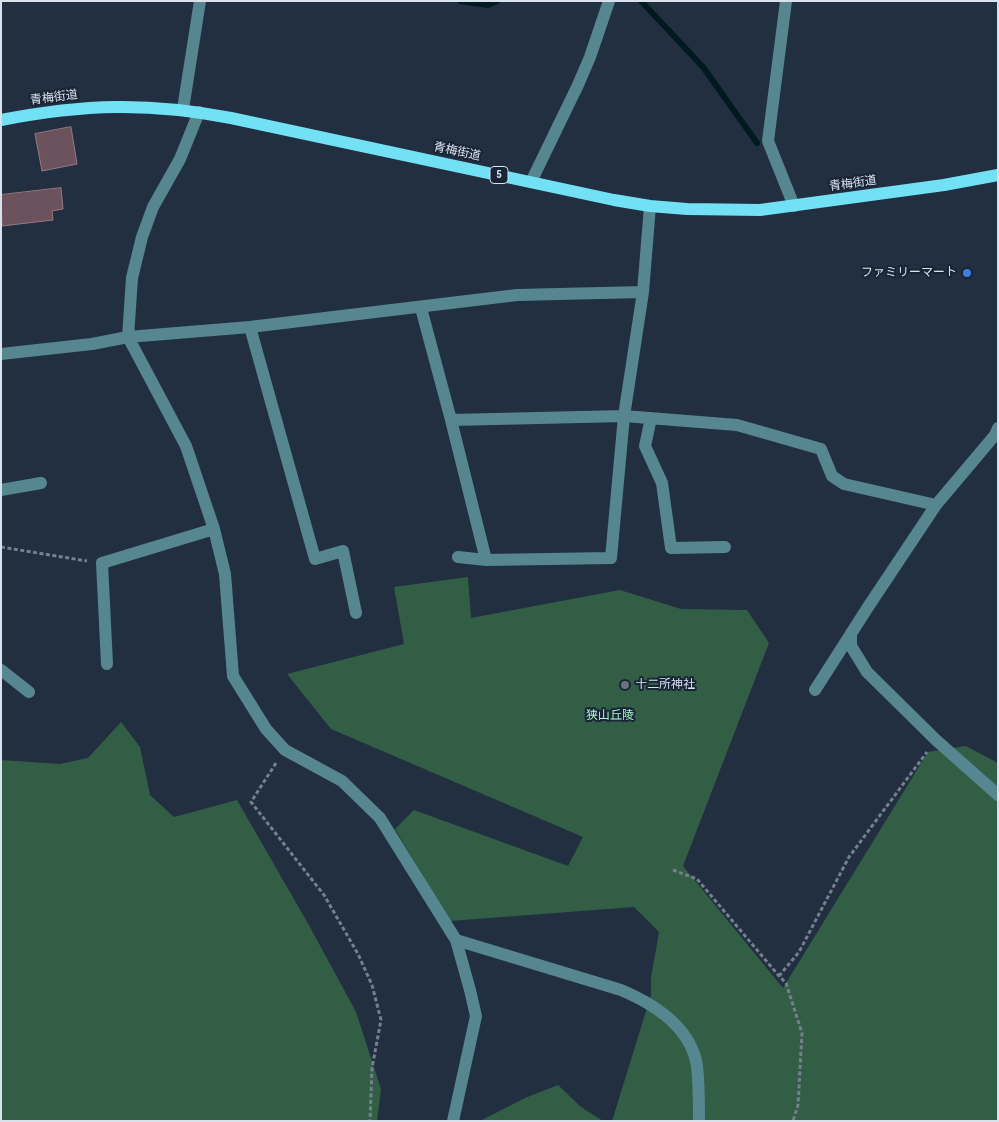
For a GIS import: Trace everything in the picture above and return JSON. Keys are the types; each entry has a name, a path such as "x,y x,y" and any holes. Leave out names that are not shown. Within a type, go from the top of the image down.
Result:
{"main road":[{"name":"青梅街道","path":"1,120 54,111 105,106 145,106 183,110 650,206 721,210 760,210 794,206 944,185 998,175"}],"street":[{"path":"183,110 200,1"},
{"path":"531,182 584,71 609,1"},
{"path":"786,1 768,141 794,206"},
{"path":"199,112 180,159 153,207 142,237 132,278 128,337 186,446 214,529 225,574 233,676 266,729 284,750 342,781 380,818 456,940 476,1016 453,1121"},
{"path":"458,557 486,560 611,558 624,416 643,292 650,206"},
{"path":"1,354 92,344 128,337 250,327 517,295 643,292"},
{"path":"420,308 451,420 486,560"},
{"path":"250,327 315,559 343,551 356,613"},
{"path":"451,420 624,416 737,425 821,449 832,476 844,484 936,505"},
{"path":"651,418 645,446 662,483 671,548 725,547"},
{"path":"815,690 936,505 995,435 998,428"},
{"path":"1,490 41,483"},
{"path":"107,664 102,564 214,529"},
{"path":"851,633 851,646 867,672 936,740 998,795"},
{"path":"1,670 29,692"},
{"path":"456,940 621,990 643,1000 663,1014 678,1026 689,1043 697,1065 699,1121"}],"path":[{"path":"1,547 102,564"},
{"path":"778,976 799,952 849,857 936,740"},
{"path":"284,750 251,802 324,895 358,954 372,985 381,1020 372,1068 370,1121"},
{"path":"673,870 697,879 778,976 786,983 802,1033 798,1105 793,1121"}],"green space":[{"name":"狭山丘陵","path":"468,577 471,618 620,590 681,609 747,610 769,643 683,866 783,988 928,752 966,746 998,763 998,1121 612,1121 651,995 651,978 659,932 634,907 450,921 395,829 414,810 568,866 583,837 331,729 287,674 404,644 394,587"},
{"path":"121,722 140,747 150,795 174,817 237,800 356,1012 381,1089 377,1121 1,1121 1,760 60,764 88,758"},
{"path":"558,1085 581,1107 603,1121 480,1121 525,1098"}],"building":[{"path":"71,127 77,164 42,171 35,134"},
{"path":"61,188 63,209 52,211 53,220 2,226 1,195"}],"waterway":[{"path":"460,1 488,5 497,1"},
{"path":"641,1 703,67 757,143"}],"place":[{"name":"ファミリーマート","path":"967,273"},
{"name":"十二所神社","path":"625,685"}]}
